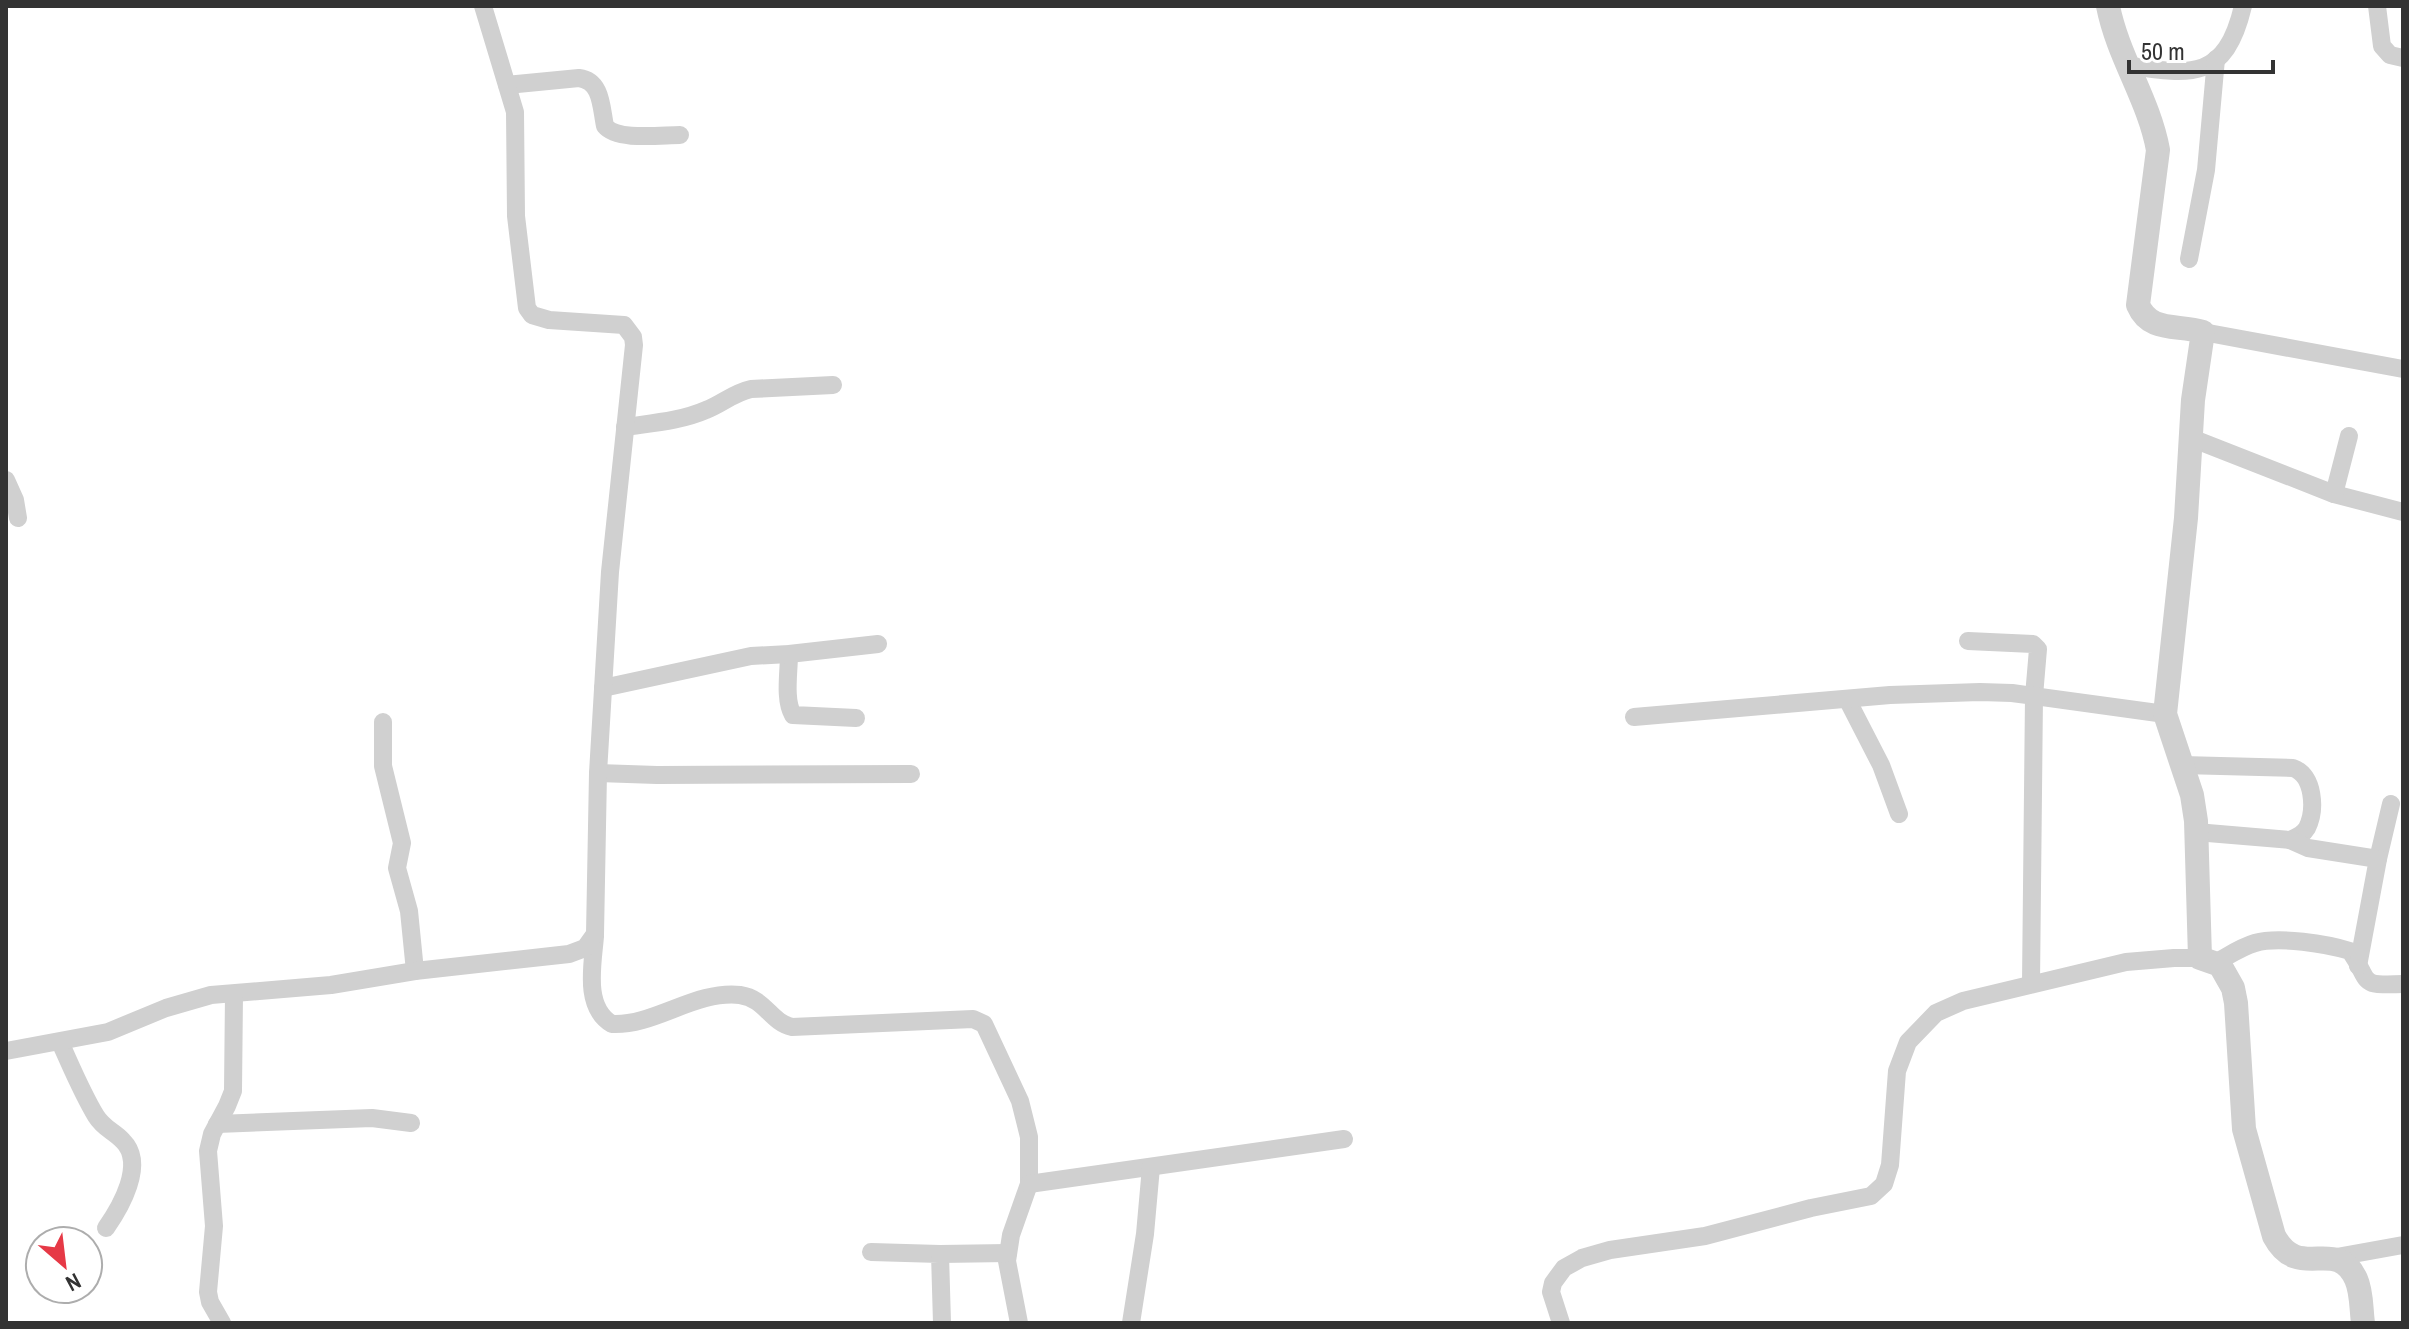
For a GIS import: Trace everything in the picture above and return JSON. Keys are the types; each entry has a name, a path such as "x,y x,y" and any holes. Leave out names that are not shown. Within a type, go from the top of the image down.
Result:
{"street":[{"path":"483,6 516,124 516,216 527,308 539,318 617,323 624,325 633,337 634,354 613,535 598,773 592,990 602,1015 612,1024 628,1023 707,998 733,995 760,1002 778,1021 792,1027 980,1020 989,1030 1024,1112 1030,1149 1029,1184 1008,1253 1009,1277 1019,1323"},
{"path":"2108,6 2126,65 2153,125 2158,150 2138,305 2142,315 2150,322 2403,369"},
{"path":"2126,65 2195,71 2216,59 2229,44 2243,6"},
{"path":"2377,6 2382,46 2390,55 2403,58"},
{"path":"2189,259 2206,170 2216,59"},
{"path":"507,85 579,78 589,80 598,92 608,131 622,135 680,135"},
{"path":"2203,332 2193,400 2184,538 2165,714 2192,795 2207,961"},
{"path":"625,427 695,414 751,389 833,385"},
{"path":"2334,494 2349,436"},
{"path":"2191,438 2334,494 2403,512"},
{"path":"6,480 15,500 18,518"},
{"path":"1968,641 2033,644 2038,655 2034,696 2031,983"},
{"path":"603,688 734,659 878,644"},
{"path":"789,654 789,699 793,715 856,718"},
{"path":"1634,717 1933,693 2012,693 2165,714"},
{"path":"1847,699 1881,765 1899,814"},
{"path":"383,722 383,766 402,843 397,868 409,911 415,971"},
{"path":"2182,765 2284,767 2301,771 2309,782 2312,800 2308,827 2290,840"},
{"path":"598,773 911,774"},
{"path":"2358,966 2391,804"},
{"path":"2196,832 2290,840 2308,848 2378,859"},
{"path":"6,1051 108,1032 154,1012 211,995 331,985 415,971 569,954 585,948 595,934"},
{"path":"2207,961 2255,943 2276,941 2350,951 2370,982 2378,985 2403,984"},
{"path":"1561,1323 1551,1292 1553,1283 1564,1268 1582,1258 1610,1250 1705,1236 1858,1199 1879,1191 1887,1177 1895,1082 1908,1042 1926,1021 1950,1005 2126,962 2174,958 2220,965 2227,975 2236,1003 2244,1129 2274,1236 2289,1255 2304,1260 2338,1258 2348,1265 2356,1279 2363,1323"},
{"path":"222,1323 208,1292 214,1226 208,1151 209,1142 233,1091 234,994"},
{"path":"60,1042 96,1116 109,1132 123,1140 130,1153 126,1197 106,1228"},
{"path":"217,1124 372,1118 411,1123"},
{"path":"1029,1184 1344,1139"},
{"path":"1131,1323 1145,1234 1151,1167"},
{"path":"2331,1258 2403,1245"},
{"path":"871,1252 1008,1253"},
{"path":"940,1254 942,1323"}]}
